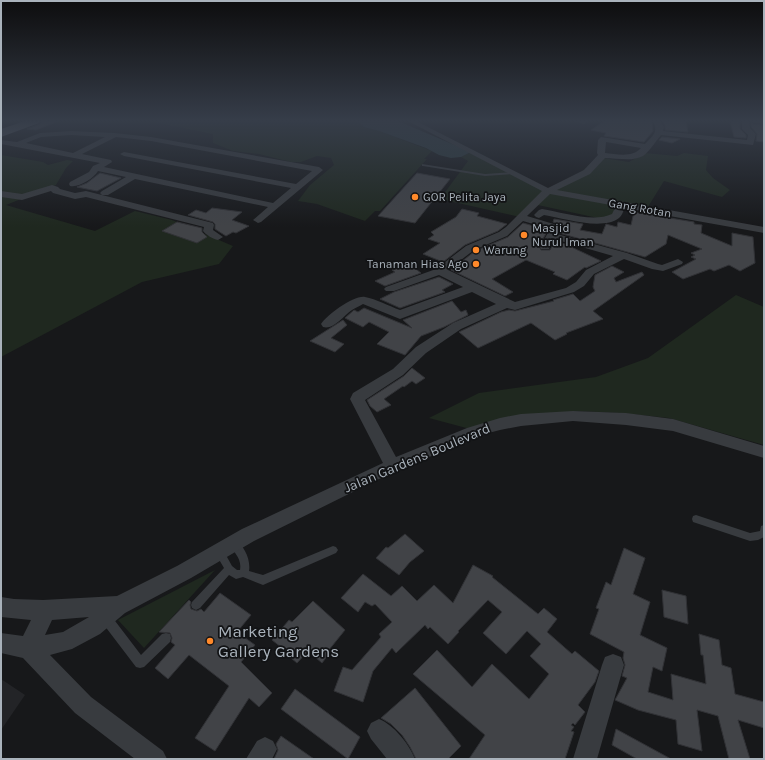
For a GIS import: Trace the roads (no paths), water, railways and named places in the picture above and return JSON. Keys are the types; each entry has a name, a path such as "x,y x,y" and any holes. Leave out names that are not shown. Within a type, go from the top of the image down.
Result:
{"street":[{"path":"95,156 204,169 298,187"},
{"path":"74,184 92,174 96,168 119,156"},
{"path":"179,186 225,156"},
{"path":"243,156 319,170 258,220"},
{"name":"Gang Rotan","path":"481,156 548,191 764,230"},
{"path":"390,289 440,271 470,248 495,238 510,229 522,218 534,203 548,191 588,172 602,156"},
{"path":"96,168 275,206"},
{"path":"104,193 134,176"},
{"path":"1,194 22,197 52,188 56,191 74,196 85,194 92,195 210,226 208,231 218,237"},
{"path":"539,215 542,212 608,220 616,216 621,205"},
{"path":"522,218 553,227 555,229 545,247"},
{"path":"551,235 658,267 663,268 678,262"},
{"path":"440,271 471,288 506,304 515,306 570,290 580,284 590,272 622,255"},
{"path":"327,324 348,306 363,300 400,315 412,308 471,288"},
{"path":"393,466 357,399 358,397 398,372 422,350 456,326 506,304"},
{"name":"Jalan Gardens Boulevard","path":"1,643 28,648 65,642 102,614 226,547 373,474 472,432 500,424 521,420 573,416 626,419 673,425 764,452"},
{"path":"1,607 8,609 102,614"},
{"path":"46,610 28,648 83,705 155,759"},
{"path":"585,759 613,665"},
{"path":"379,731 403,759"}],"lane":[{"path":"423,165 490,175 513,173"},
{"path":"696,519 750,537 762,535"},
{"path":"226,547 229,569 236,574 243,573 263,580 333,550"},
{"path":"226,547 244,558 246,568 243,573"},
{"path":"196,605 229,569"},
{"path":"102,614 140,663 166,638"}],"place":[{"name":"GOR Pelita Jaya","path":"415,197"},
{"name":"Masjid Nurul Iman","path":"524,235"},
{"name":"Warung","path":"476,250"},
{"name":"Tanaman Hias Ago","path":"476,264"},
{"name":"Marketing Gallery Gardens","path":"210,641"}]}
